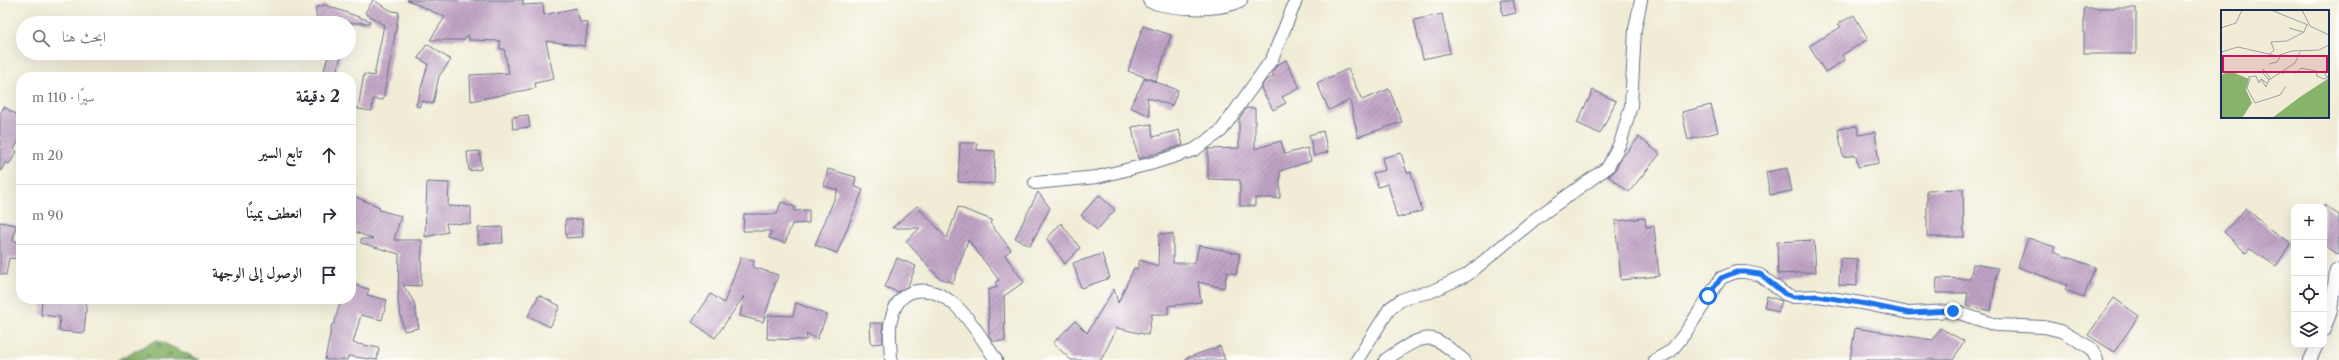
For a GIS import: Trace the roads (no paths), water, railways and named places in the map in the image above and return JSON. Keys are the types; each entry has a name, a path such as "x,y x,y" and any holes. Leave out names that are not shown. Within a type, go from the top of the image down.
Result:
{"street":[{"path":"1151,0 1182,6 1231,3 1239,0"},
{"path":"1035,183 1097,177 1150,164 1194,150 1222,131 1272,59 1296,0"},
{"path":"1357,360 1390,308 1401,300 1430,292 1467,274 1535,219 1608,167 1621,140 1631,106 1635,29 1641,0"},
{"path":"2327,322 2331,312 2336,270"},
{"path":"1655,360 1671,351 1721,278 1736,272 1760,274 1785,294 1794,297 1818,296 1909,313 1953,311 1996,325 2044,327 2061,331 2091,348 2097,360"},
{"path":"892,360 890,320 901,299 909,291 919,289 940,296 956,306 996,360"},
{"path":"1385,360 1408,345 1430,338 1436,340 1464,360"},
{"path":"2310,360 2316,348"}]}
